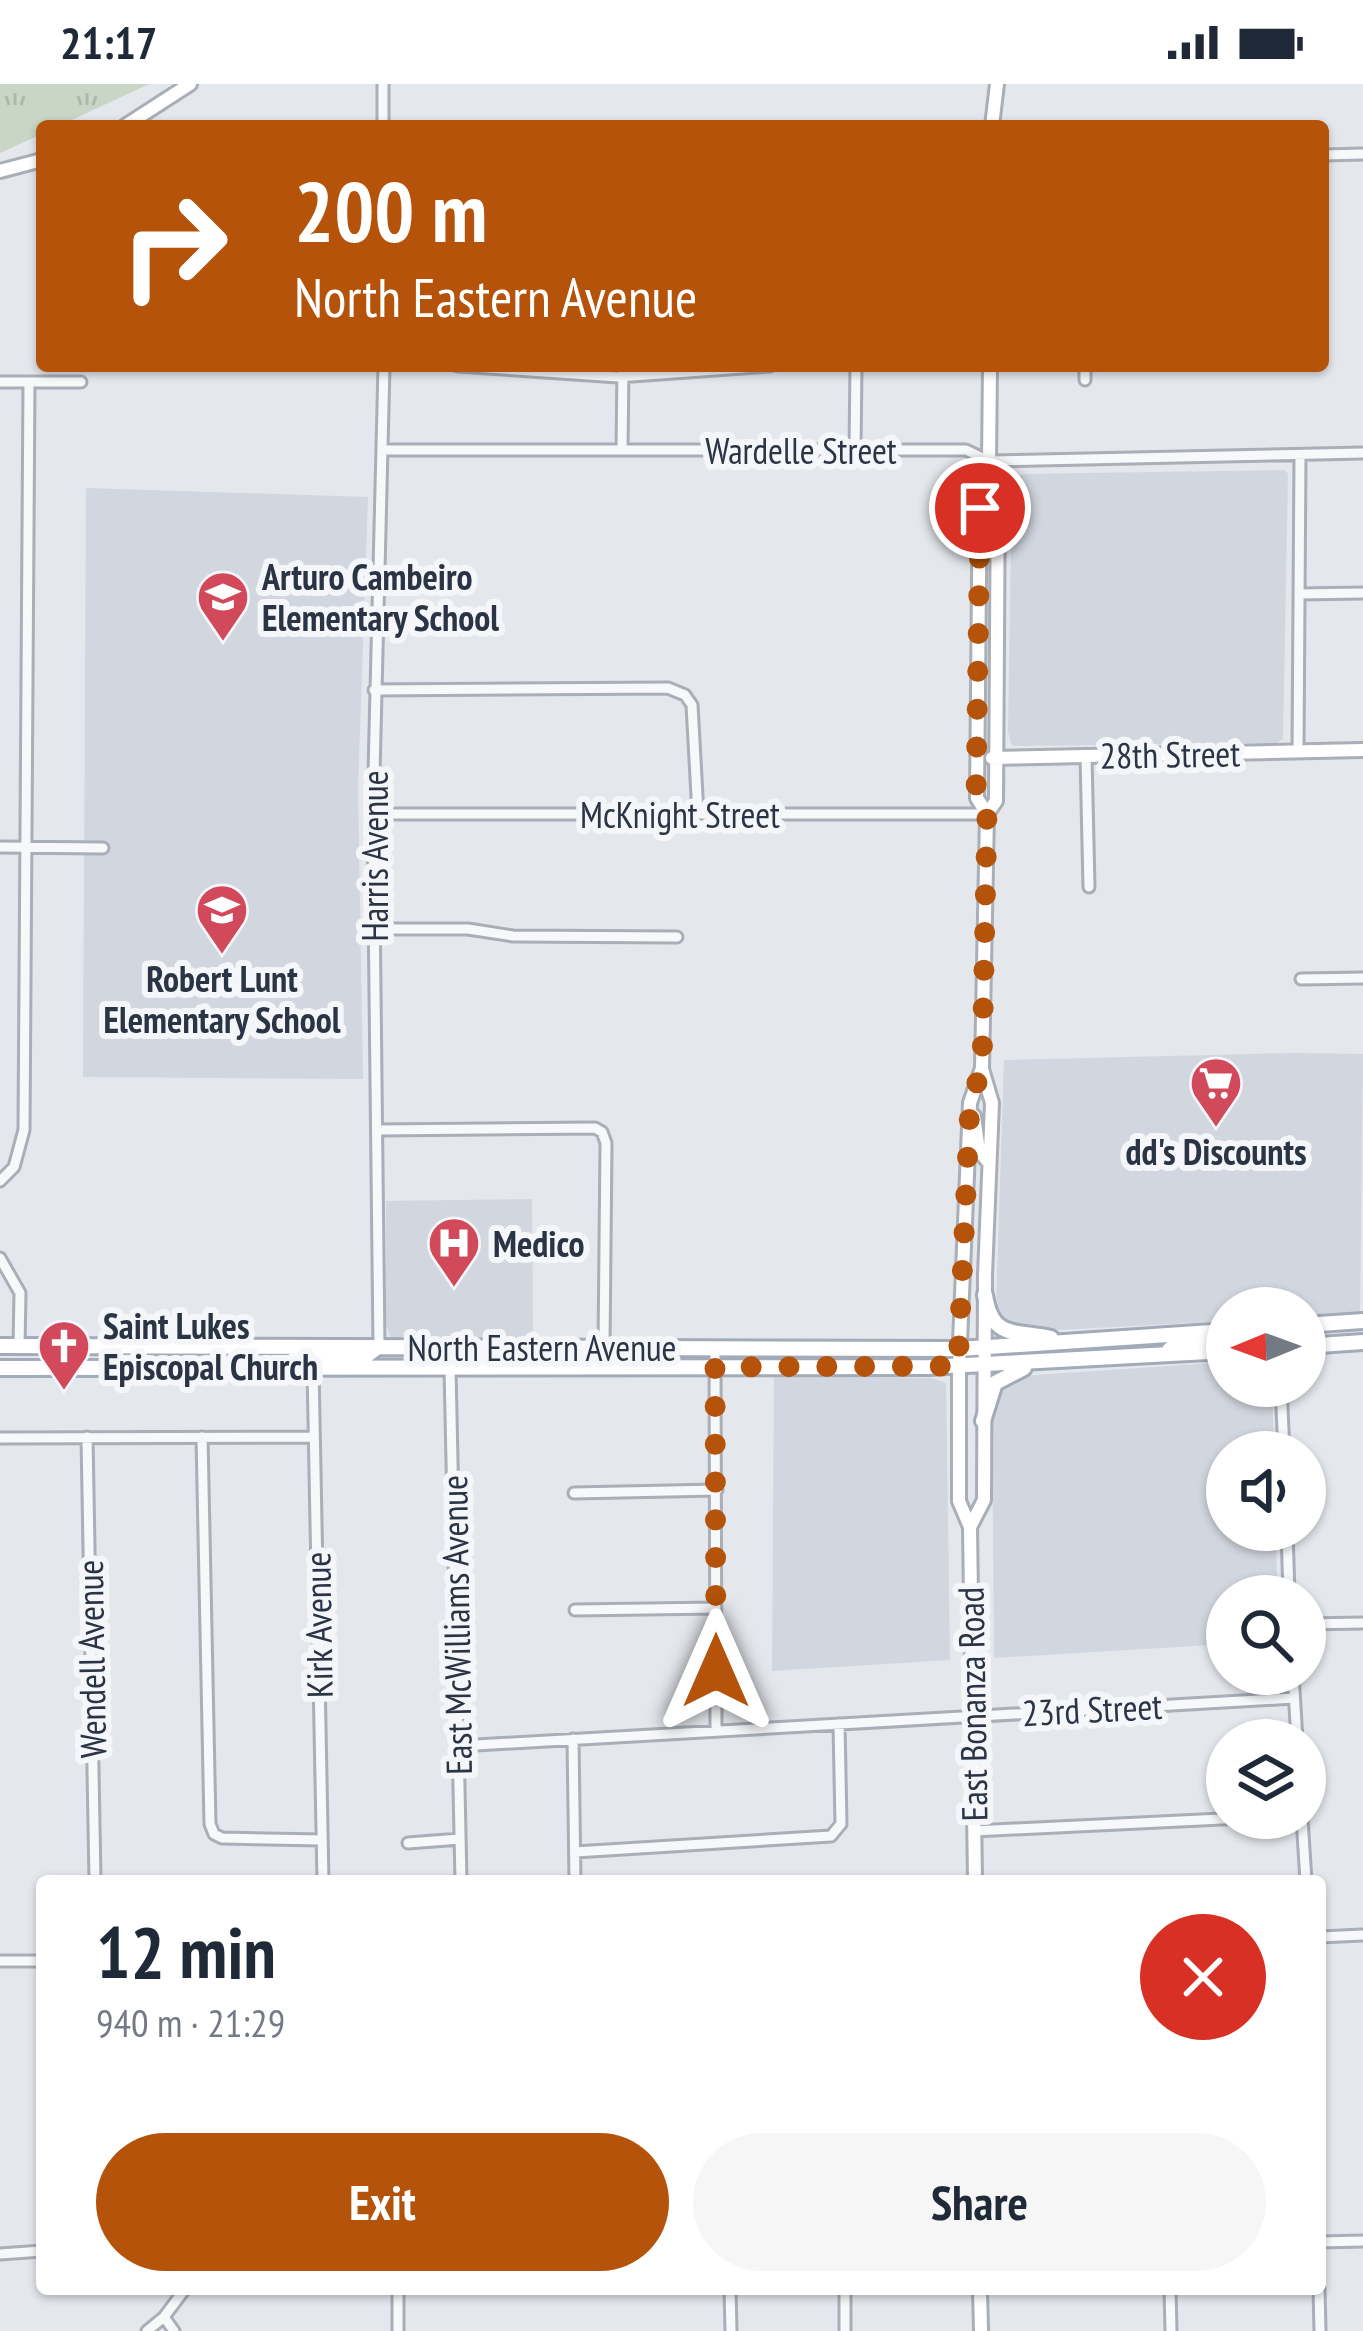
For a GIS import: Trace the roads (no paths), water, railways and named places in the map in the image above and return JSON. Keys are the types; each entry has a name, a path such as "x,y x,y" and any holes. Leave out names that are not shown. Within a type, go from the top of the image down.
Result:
{"main road":[{"path":"134,120 190,84"},
{"path":"992,120 993,88"},
{"path":"0,171 36,162"},
{"name":"East Bonanza Road","path":"970,1527 984,1500 992,1103 982,1068 987,814 996,801 997,758 998,475 989,460 991,372"},
{"name":"East Bonanza Road","path":"987,814 976,798 980,473 989,460"},
{"name":"28th Street","path":"977,758 1363,749"},
{"name":"East Bonanza Road","path":"975,1875 970,1527 959,1501 958,1366 970,1103 982,1068"},
{"path":"970,1103 979,1150 989,1162"},
{"path":"985,1295 989,1316 1002,1330 1068,1342"},
{"path":"1326,1324 1363,1321"},
{"name":"North Eastern Avenue","path":"0,1346 959,1349 1206,1332"},
{"path":"1326,1345 1363,1342"},
{"path":"1166,1354 1173,1345 1206,1343"},
{"path":"280,1369 298,1357 365,1357 379,1346"},
{"path":"0,1363 19,1347"},
{"path":"450,1368 463,1358 542,1348"},
{"name":"North Eastern Avenue","path":"0,1363 280,1369 958,1366 1206,1352"},
{"path":"983,1421 995,1383 1034,1363"},
{"path":"980,2295 980,2331"}],"street":[{"path":"383,84 383,120"},
{"path":"1329,155 1363,154"},
{"name":"Harris Avenue","path":"379,1346 373,814 384,372"},
{"path":"622,450 623,372"},
{"path":"855,450 856,372"},
{"path":"1085,372 1085,380"},
{"path":"0,382 81,382"},
{"path":"0,1181 14,1167 24,1130 28,382"},
{"name":"Wardelle Street","path":"382,450 966,450 989,460 1363,453"},
{"path":"1298,751 1300,455"},
{"path":"1299,594 1363,593"},
{"path":"374,690 668,688 685,695 692,705 698,814"},
{"path":"1086,756 1089,886"},
{"name":"McKnight Street","path":"373,814 987,814"},
{"path":"0,847 103,848"},
{"path":"374,929 677,937"},
{"path":"1301,979 1363,978"},
{"path":"379,1130 537,1127 602,1132 606,1143 604,1348"},
{"path":"0,1258 20,1293 19,1347"},
{"path":"716,1348 716,1731"},
{"name":"East McWilliams Avenue","path":"450,1368 461,1875"},
{"name":"Kirk Avenue","path":"313,1369 322,1875"},
{"name":"Wendell Avenue","path":"87,1437 94,1875"},
{"path":"202,1437 209,1824 222,1838 322,1840"},
{"path":"0,1438 314,1437"},
{"path":"574,1493 717,1490"},
{"path":"575,1610 716,1608"},
{"path":"1326,1624 1363,1623"},
{"path":"1294,1695 1296,1719"},
{"name":"23rd Street","path":"458,1746 1294,1698"},
{"path":"574,1852 831,1836 841,1824 839,1724"},
{"path":"573,1739 575,1875"},
{"path":"974,1831 1206,1820"},
{"path":"1303,1839 1306,1875"},
{"path":"408,1844 460,1840"},
{"path":"1326,1937 1363,1935"},
{"path":"0,1961 36,1961"},
{"path":"1326,2242 1363,2241"},
{"path":"0,2254 36,2251"},
{"path":"147,2331 180,2295"},
{"path":"398,2295 398,2331"},
{"path":"730,2295 731,2331"},
{"path":"845,2295 845,2331"},
{"path":"1171,2295 1172,2331"},
{"path":"1319,2295 1320,2331"},
{"path":"164,2317 174,2331"}],"place":[{"name":"Arturo Cambeiro Elementary School","path":"223,643"},
{"name":"Robert Lunt Elementary School","path":"222,956"},
{"name":"dd's Discounts","path":"1216,1129"},
{"name":"Medico","path":"454,1289"},
{"name":"Saint Lukes Episcopal Church","path":"64,1392"}]}
